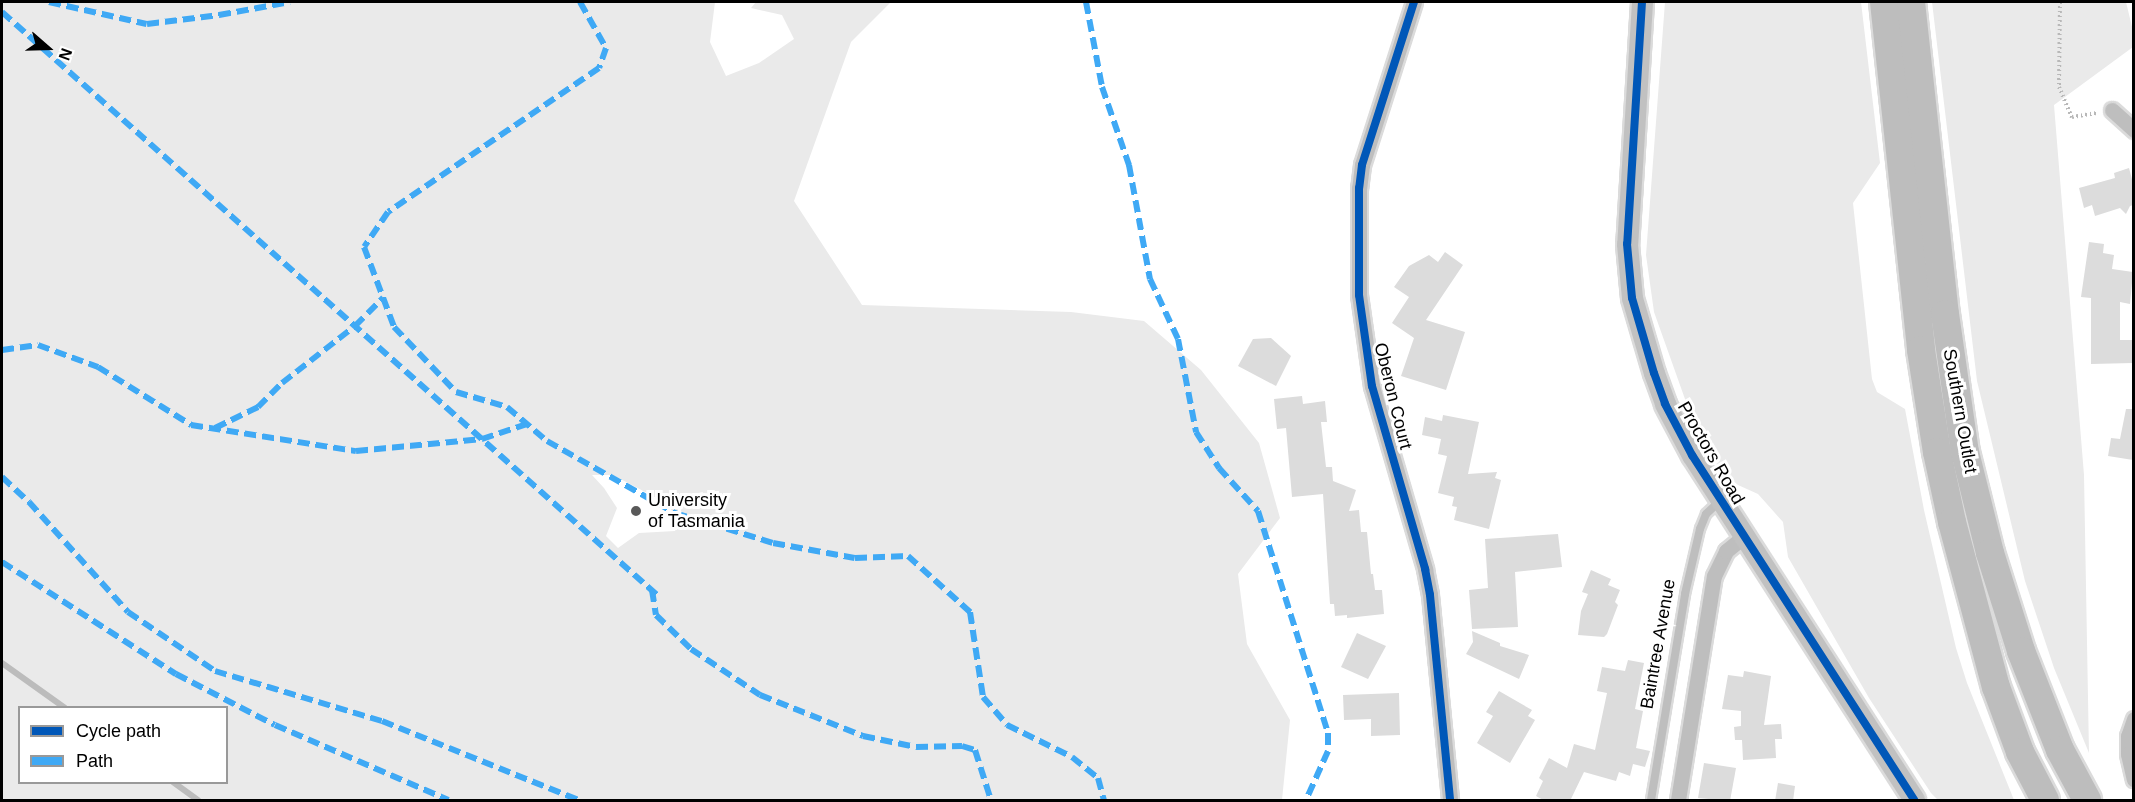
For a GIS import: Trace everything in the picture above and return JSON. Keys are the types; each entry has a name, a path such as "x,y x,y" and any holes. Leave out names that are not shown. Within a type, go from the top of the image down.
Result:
{"highway":[{"name":"Southern Outlet","path":"1884,2 1922,350 1937,452 1952,522 1996,687 2020,752 2045,801"},
{"name":"Southern Outlet","path":"1911,2 1947,337 1968,463 1993,564 2033,686 2060,750 2087,801"}],"street":[{"name":"Oberon Court","path":"1414,2 1362,165 1359,188 1359,295 1372,386 1425,568 1430,595 1450,801"},
{"name":"Proctors Road","path":"1642,2 1627,244 1632,298 1665,404 1678,431 1720,501 1914,801"},
{"path":"2112,111 2133,130"},
{"path":"1678,801 1713,576 1726,551 1743,537"},
{"path":"2133,719 2128,736 2128,754 2133,779"}],"lane":[{"name":"Baintree Avenue","path":"1651,801 1685,594 1700,529 1706,514 1720,501"}],"path":[{"path":"2060,2 2059,87 2065,106 2072,117 2112,111"}],"shaded area":[{"name":"University of Tasmania","path":"2,2 715,2 710,42 726,76 759,63 794,39 782,15 751,8 756,2 891,2 851,42 794,201 862,305 1071,312 1144,321 1201,370 1259,443 1280,518 1238,574 1247,644 1290,720 1282,800 2,800","holes":["592,475 613,475 666,503 680,521 675,531 639,533 618,548 606,536 617,508"]},
{"path":"1665,2 1861,2 1880,163 1853,203 1872,379 1877,392 1905,409 1924,510 1956,648 1967,683 2014,800 1938,800 1931,793 1869,698 1788,557 1783,522 1758,494 1738,485 1720,470 1696,430 1654,312 1646,255"},
{"path":"1932,2 2126,2 2133,31 2133,47 2054,105 2084,475 2089,753 2054,668 2025,581 1977,381"}],"building":[{"path":"2129,168 2133,183 2133,205 2126,214 2120,208 2095,216 2092,205 2084,208 2079,188 2115,178 2114,173"},
{"path":"2089,242 2104,244 2103,253 2114,255 2112,269 2133,272 2130,304 2120,302 2120,340 2133,340 2133,363 2091,364 2091,298 2081,297"},
{"path":"1445,252 1463,265 1426,320 1465,332 1446,390 1401,376 1414,338 1392,323 1409,297 1394,287 1409,266 1429,255 1438,262"},
{"path":"1271,338 1291,356 1276,386 1238,366 1253,339"},
{"path":"1302,396 1303,404 1325,401 1327,422 1321,422 1326,467 1332,467 1333,481 1356,490 1349,511 1359,510 1361,532 1367,532 1371,574 1373,574 1375,590 1382,590 1384,614 1347,618 1347,615 1335,616 1334,604 1330,604 1323,494 1292,497 1286,428 1277,429 1274,399"},
{"path":"2126,409 2133,409 2133,460 2108,456 2111,438 2120,439"},
{"path":"1443,415 1479,422 1468,474 1497,472 1495,478 1501,480 1489,529 1454,520 1457,507 1452,506 1454,497 1438,493 1447,456 1438,454 1441,439 1422,435 1425,417 1442,421"},
{"path":"1558,534 1562,567 1515,572 1518,627 1472,629 1469,590 1488,588 1485,539"},
{"path":"1591,570 1611,579 1608,585 1620,590 1615,602 1618,605 1604,637 1578,635 1581,611 1588,594 1582,592"},
{"path":"1472,631 1500,643 1500,646 1529,655 1519,679 1466,654 1473,642"},
{"path":"1357,633 1386,646 1368,679 1341,667"},
{"path":"1628,660 1644,663 1635,709 1643,711 1636,748 1650,751 1645,767 1633,764 1630,776 1619,772 1616,781 1584,772 1570,801 1545,801 1536,796 1543,781 1539,778 1549,758 1567,768 1574,744 1595,750 1607,693 1597,691 1602,667 1625,671"},
{"path":"1744,671 1771,676 1764,725 1781,724 1782,739 1775,739 1776,758 1743,760 1742,740 1735,740 1734,727 1741,726 1741,711 1722,709 1728,675 1743,677"},
{"path":"1499,691 1532,710 1528,716 1535,720 1510,763 1477,743 1493,716 1486,712"},
{"path":"1399,693 1400,735 1371,736 1371,719 1344,720 1343,695"},
{"path":"1704,763 1736,768 1730,801 1698,798"},
{"path":"1778,783 1795,786 1793,801 1775,801"}],"waterway":[{"path":"2,663 62,706"},
{"path":"176,784 198,800"}],"marked path":[{"path":"49,2 147,24 219,15 290,2"},
{"path":"580,2 606,48 599,68 388,212 364,247 394,327 456,392 507,407 547,441 675,513 773,543 855,558 908,556 970,612 983,697 1007,725 1072,757 1098,778 1104,800"},
{"path":"1086,2 1102,87 1129,165 1150,279 1178,339 1196,432 1219,468 1258,511 1328,733 1328,751 1306,800"},
{"path":"2,12 657,595"},
{"path":"215,428 258,407 282,383 355,326 383,298"},
{"path":"2,350 38,345 98,367 191,425 356,451 482,439 527,424"},
{"path":"2,477 29,502 128,612 215,671 382,721 579,800"},
{"path":"2,562 176,674 275,725 448,800"},
{"path":"652,590 656,615 691,649 760,695 863,736 916,747 962,746 975,750 991,800"}],"cycle path":[{"path":"1414,2 1362,165 1359,188 1359,295 1372,386 1425,569 1430,595 1450,800"},
{"path":"1642,2 1627,244 1632,298 1654,373 1665,404 1692,455 1914,800"}],"place":[{"name":"University of Tasmania","path":"636,511"}]}
